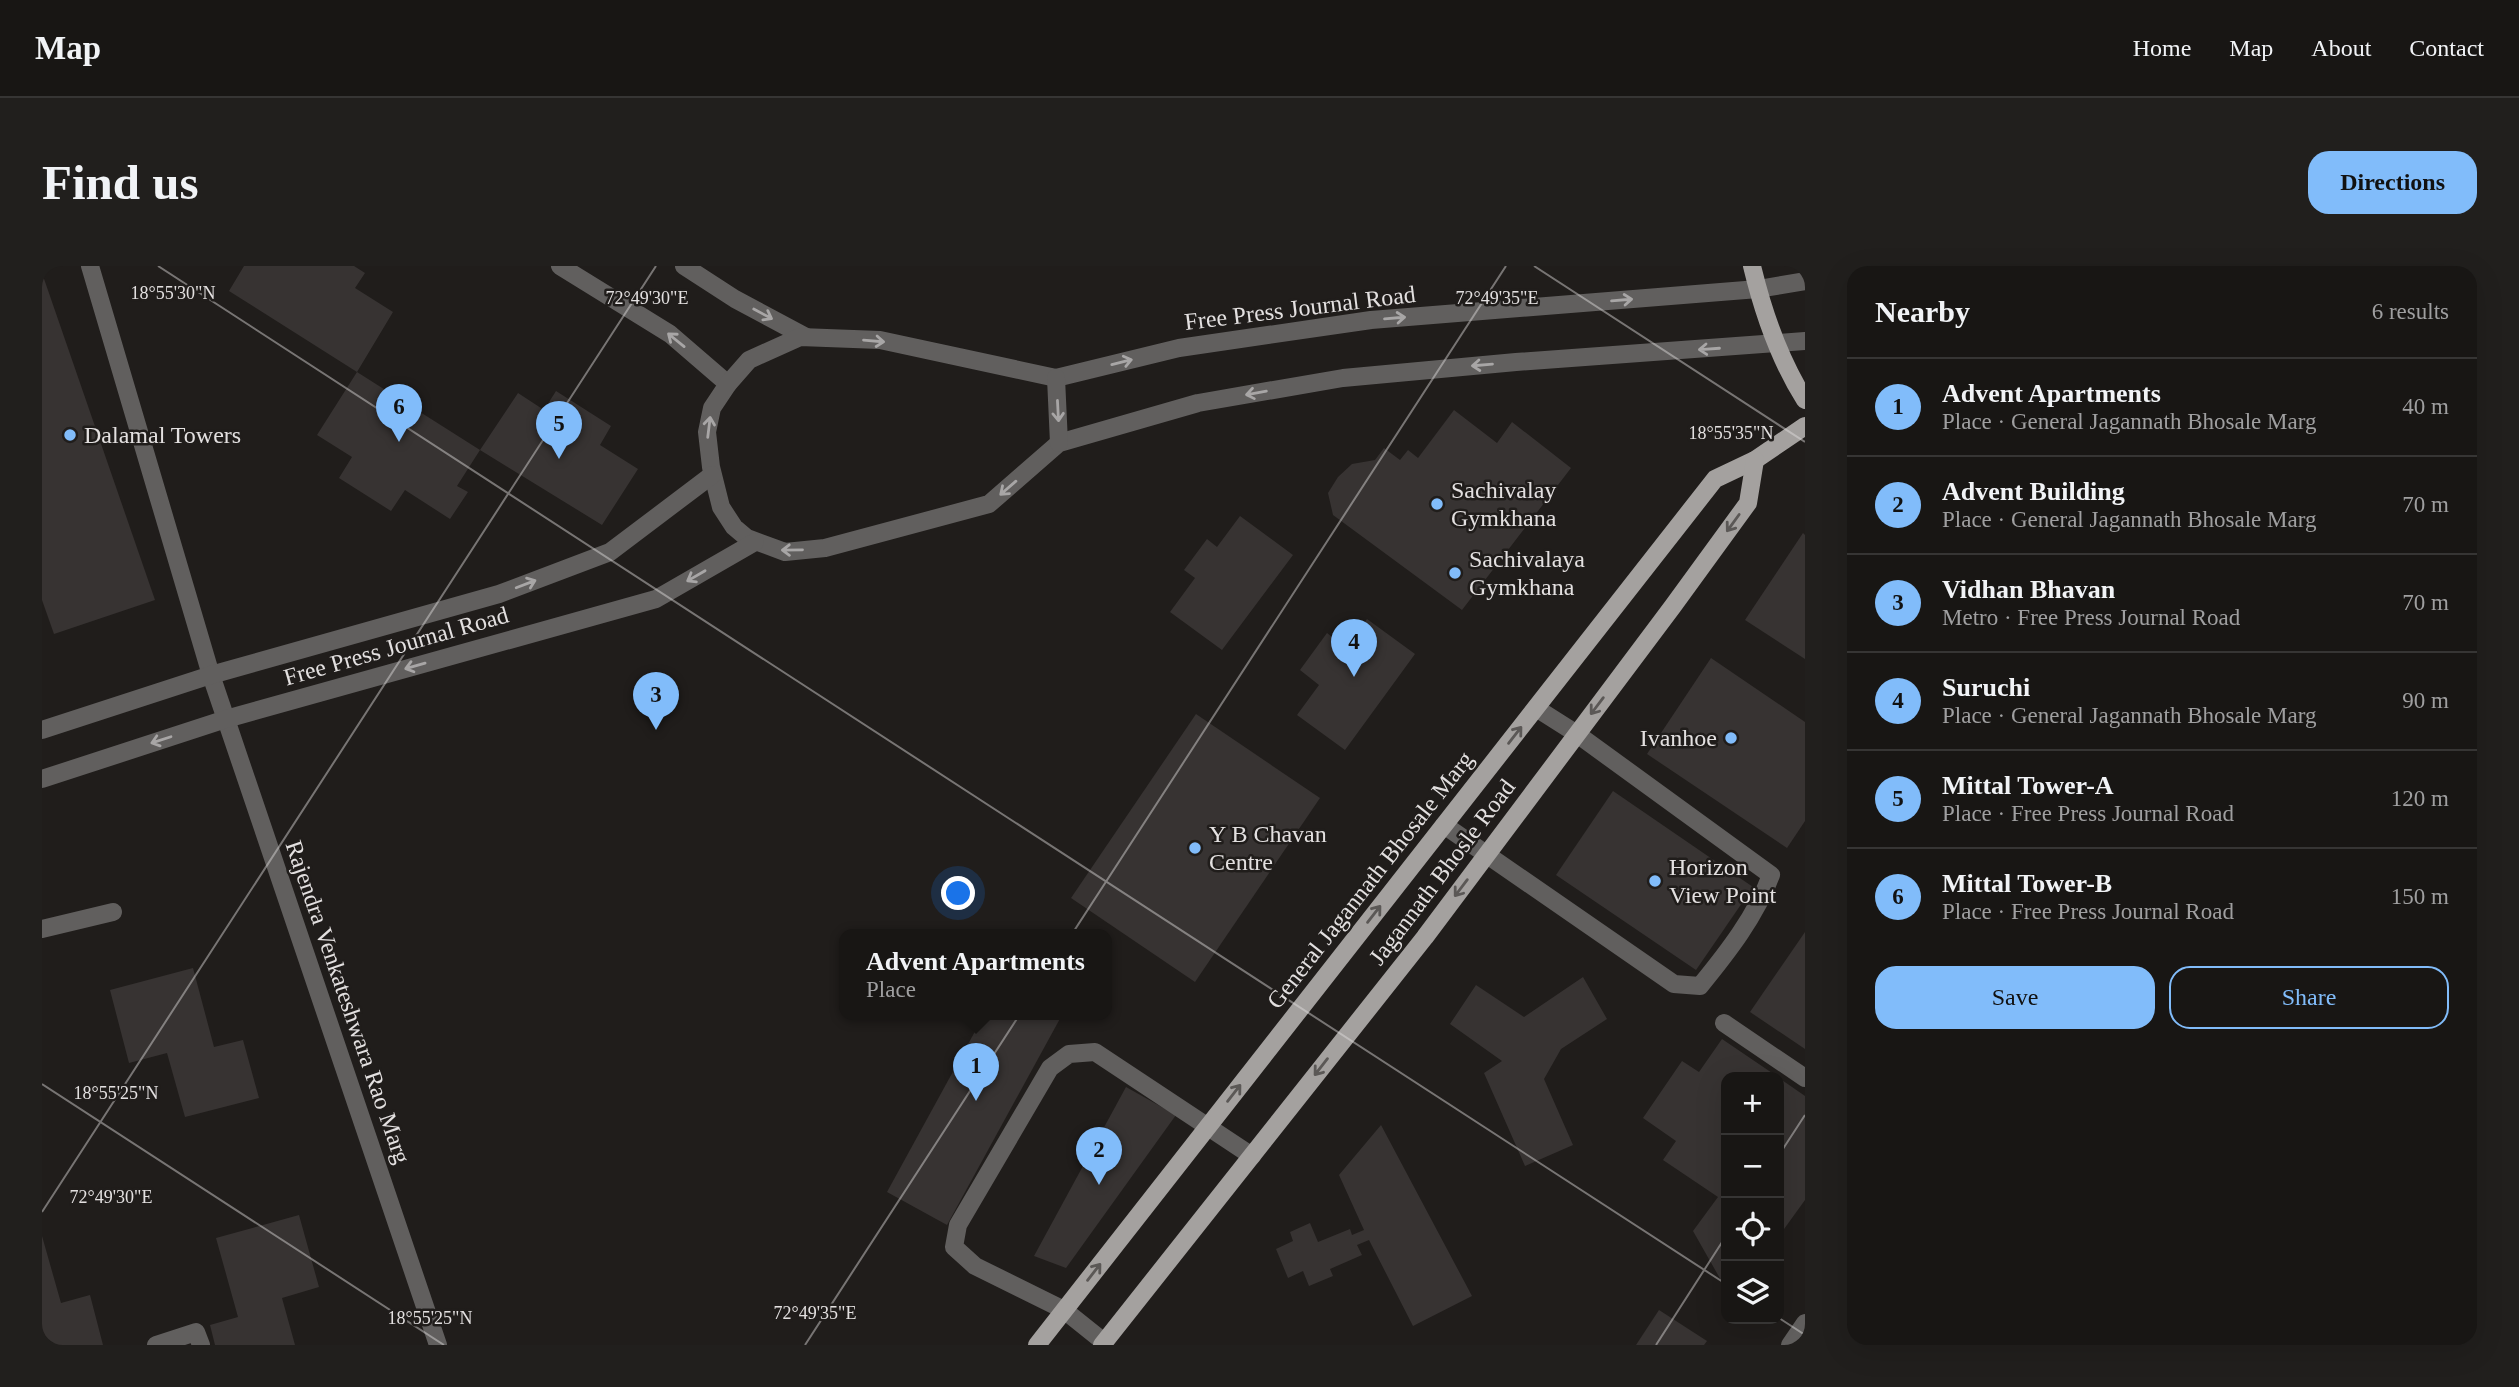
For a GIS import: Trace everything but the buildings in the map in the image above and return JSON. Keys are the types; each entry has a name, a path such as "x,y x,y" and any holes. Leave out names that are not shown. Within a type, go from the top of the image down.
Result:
{"main road":[{"path":"1752,266 1777,345 1805,400"},
{"path":"1755,460 1805,426"},
{"name":"General Jagannath Bhosale Marg","path":"1037,1345 1715,479 1755,460"},
{"name":"Jagannath Bhosle Road","path":"1103,1344 1486,855 1748,503 1755,460"}],"street":[{"name":"Rajendra Venkateshwara Rao Marg","path":"90,266 211,675 438,1345"},
{"path":"560,266 670,334 729,384"},
{"path":"684,266 735,299 806,337"},
{"name":"Free Press Journal Road","path":"1805,281 1758,289 1371,320 1179,348 1056,378 880,341 806,337 749,360 712,408 707,432 712,475 721,507 734,527 755,542 785,552 825,548 989,504 1059,443 1198,403 1343,378 1516,362 1805,341"},
{"path":"1056,378 1059,443"},
{"name":"Free Press Journal Road","path":"42,730 211,675 499,594 610,552 712,475"},
{"name":"Free Press Journal Road","path":"42,779 226,719 656,599 755,542"},
{"path":"1444,825 1674,984 1700,985 1725,956 1765,891 1771,875 1577,734 1536,708"},
{"path":"42,929 113,912"},
{"path":"1724,1023 1805,1078"},
{"path":"1103,1344 1064,1310 975,1266 954,1247 958,1225 1050,1068 1069,1054 1095,1052 1252,1156"},
{"path":"1790,1345 1805,1324"},
{"path":"156,1345 196,1332 201,1345"}],"place":[{"name":"Dalamal Towers","path":"70,435"},
{"name":"Mittal Tower-B","path":"399,442"},
{"name":"Mittal Tower-A","path":"559,459"},
{"name":"Sachivalay Gymkhana","path":"1437,504"},
{"name":"Sachivalaya Gymkhana","path":"1455,573"},
{"name":"Suruchi","path":"1354,677"},
{"name":"Vidhan Bhavan","path":"656,730"},
{"name":"Ivanhoe","path":"1731,738"},
{"name":"Y B Chavan Centre","path":"1195,848"},
{"name":"Horizon View Point","path":"1655,881"},
{"name":"Advent Apartments","path":"976,1101"},
{"name":"Advent Building","path":"1099,1185"}]}
